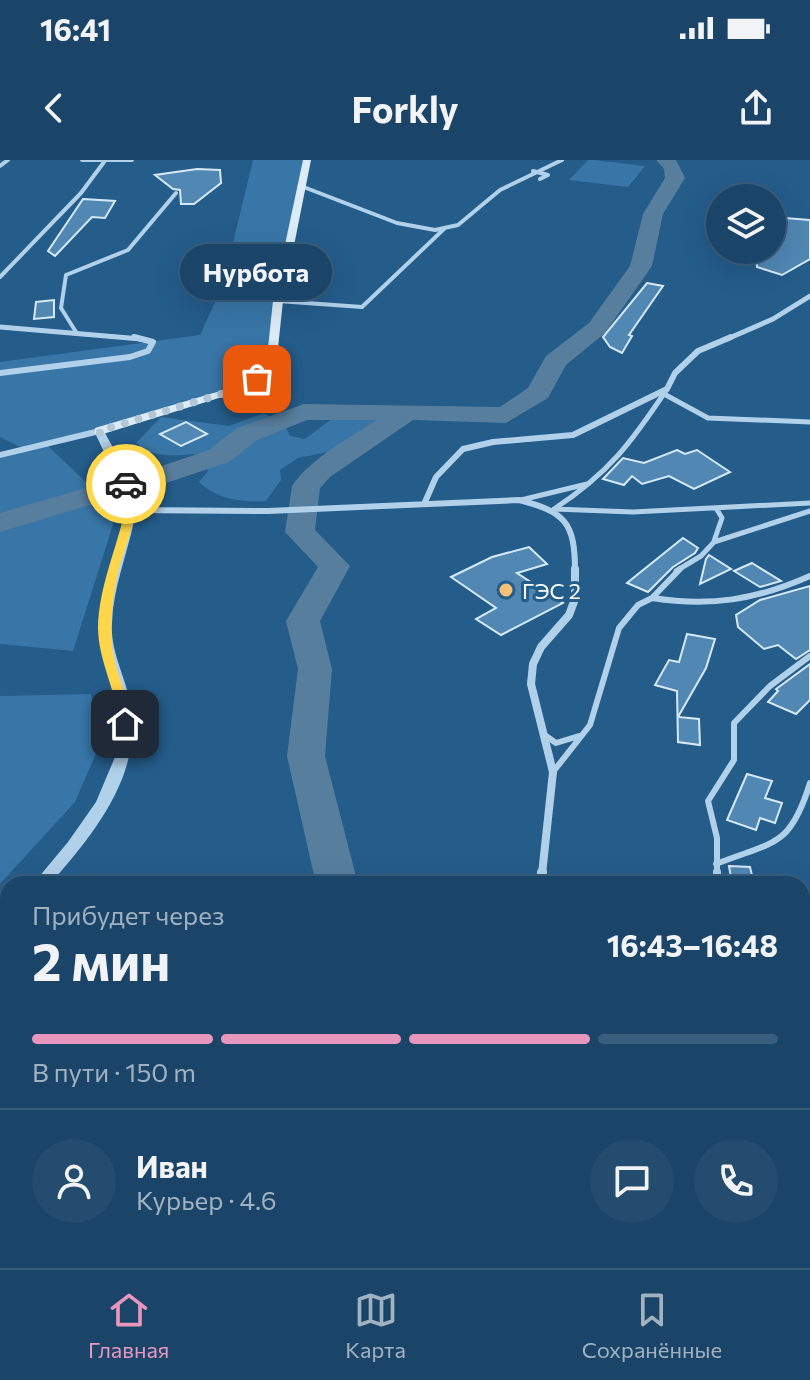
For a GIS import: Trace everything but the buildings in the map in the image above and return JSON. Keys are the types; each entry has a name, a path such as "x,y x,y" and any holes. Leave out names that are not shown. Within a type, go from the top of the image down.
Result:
{"main road":[{"path":"99,431 231,391 257,379 272,357 278,301 307,160"}],"street":[{"path":"425,502 436,477 463,449 493,442 573,435 665,392 675,373 698,351 773,319 810,296"},
{"path":"0,327 128,335 153,342 148,351 130,357 0,373"},
{"path":"0,455 99,431 122,474 131,504 111,577 104,627 110,668 124,707 126,741 120,771 74,847 48,876"},
{"path":"131,504 268,511 519,500 554,509 571,529 575,599 569,615 541,647 533,664 531,684 553,772 542,876"}],"lane":[{"path":"0,166 8,160"},
{"path":"82,160 132,160"},
{"path":"301,186 329,191 392,222 445,228 455,227 481,202 533,171 562,160"},
{"path":"0,277 28,245 64,215 104,162"},
{"path":"533,171 548,175 540,179"},
{"path":"76,332 61,308 66,275 128,250 176,193"},
{"path":"278,301 338,308 362,307 445,228"},
{"path":"554,509 595,482 636,435 665,392 708,418 810,422"},
{"path":"519,500 595,482"},
{"path":"554,509 633,512 810,503"},
{"path":"553,772 583,735 600,697 619,628 638,605 652,598 676,571 701,556 714,542 722,518 716,508"},
{"path":"714,542 810,511"},
{"path":"652,598 702,606 728,605 780,590 810,576"},
{"path":"717,876 717,838 708,801 734,760 734,723 770,686 810,656"},
{"path":"546,736 556,743 566,743 583,735"},
{"path":"716,864 771,843 788,832 799,818 810,783"}],"shaded area":[{"path":"253,160 307,160 272,357 257,379 231,391 47,445 117,512 73,651 0,644 0,455 24,449 0,437 0,362 200,335 223,285"},
{"path":"588,160 645,166 628,187 569,180"},
{"path":"264,413 286,427 290,436 305,439 338,414 378,417 378,424 333,451 298,458 280,470 281,480 266,501 239,500 214,493 199,482 208,471 194,454 156,454 136,443 161,417 229,426"},
{"path":"91,694 100,744 75,802 7,876 0,876 0,696"}],"waterway":[{"path":"407,412 506,415 539,393 555,361 597,328 641,266 653,214 675,178 673,167 665,160"},
{"path":"145,481 219,456 247,434 304,412 407,412"},
{"path":"335,876 306,756 309,700 315,669 303,621 334,566 300,532 306,486 320,471 407,412"},
{"path":"0,523 103,492"}],"way so far":[{"path":"126,484 99,431 231,391 257,379"}],"place":[{"name":"Нурбота","path":"257,379"},
{"name":"ГЭС 2","path":"506,590"}],"route":[{"path":"125,724 124,707 110,668 104,627 111,577 132,498 126,484"}]}
